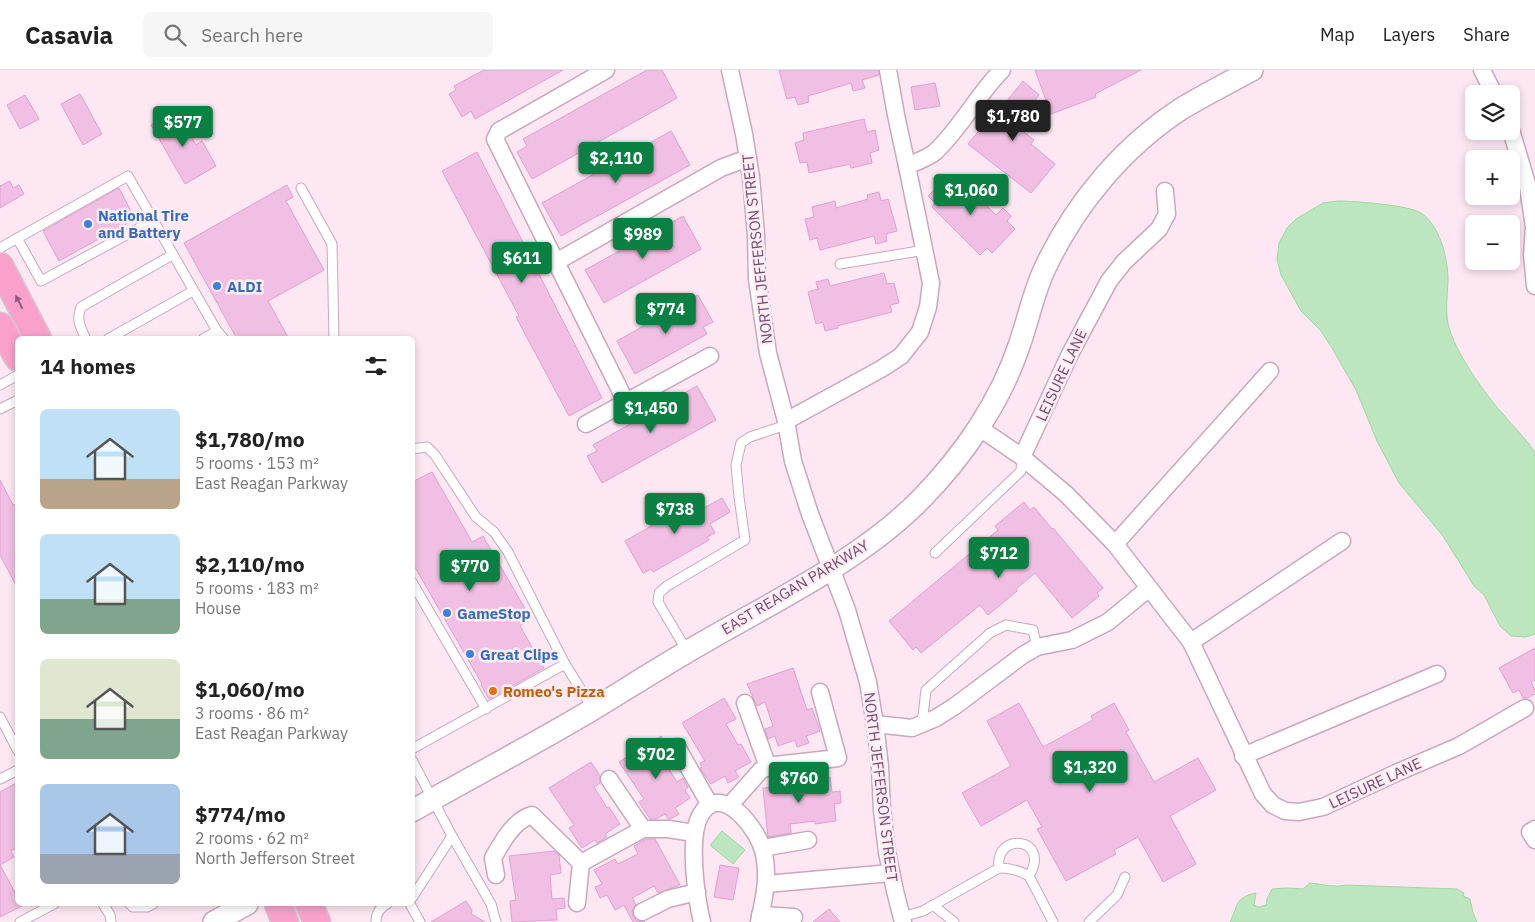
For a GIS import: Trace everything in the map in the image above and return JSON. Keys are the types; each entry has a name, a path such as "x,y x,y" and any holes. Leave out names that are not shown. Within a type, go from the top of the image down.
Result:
{"main road":[{"path":"0,266 36,336"},
{"path":"0,326 15,353"},
{"path":"279,906 286,922"},
{"path":"310,906 317,922"}],"street":[{"path":"606,70 499,131 495,139 626,402"},
{"name":"NORTH JEFFERSON STREET","path":"730,70 748,158 760,298 768,353 786,423 793,461 810,514 847,610 868,682 875,724 882,810 891,873 903,919"},
{"path":"786,423 901,356 920,332 928,307 931,283 888,70"},
{"path":"907,166 933,153 950,136 987,84 1002,70"},
{"name":"EAST REAGAN PARKWAY","path":"415,809 593,709 687,651 830,569 892,525 920,500 946,472 978,427 1000,390 1012,362 1045,268 1060,239 1081,206 1101,180 1123,156 1179,110 1252,70"},
{"path":"1482,70 1490,85"},
{"path":"1514,140 1528,188 1535,228 1532,255 1535,286"},
{"path":"556,262 721,168 748,158"},
{"name":"LEISURE LANE","path":"1165,191 1167,214 1160,229 1124,262 1109,281 1070,354 1022,457 1066,494 1115,544 1191,642 1243,756 1263,794 1273,805 1285,812 1299,812 1323,807 1459,746 1525,708"},
{"path":"586,424 710,356"},
{"path":"1115,544 1270,372"},
{"path":"978,427 1022,457"},
{"path":"1191,642 1342,541"},
{"path":"875,724 912,728 936,718 955,706 1009,664 1037,647 1072,640 1108,622 1149,588"},
{"path":"1243,756 1437,674"},
{"path":"730,805 761,770 775,765 838,758 820,692"},
{"path":"745,703 768,767"},
{"path":"677,747 710,805"},
{"path":"609,779 643,829"},
{"path":"702,922 695,874 694,833 700,815 710,805 719,803 730,805 741,814 754,830 764,852 766,884 760,918 794,918"},
{"path":"496,875 493,858 505,838 524,818 532,815 581,863"},
{"path":"581,863 603,853 643,829 668,829 694,833"},
{"path":"762,848 808,840"},
{"path":"577,902 581,863"},
{"path":"766,884 891,873"},
{"path":"642,912 668,899 697,892"},
{"path":"214,922 243,906"}],"lane":[{"path":"0,248 128,176 216,331 221,336"},
{"path":"301,188 332,244 334,336"},
{"path":"17,238 41,281 154,220"},
{"path":"840,264 925,250"},
{"path":"84,336 78,325 77,315 81,307 172,255"},
{"path":"113,336 193,291"},
{"path":"208,336 216,331"},
{"path":"0,385 15,377"},
{"path":"0,410 15,402"},
{"path":"687,651 658,602 659,593 667,586 745,540 736,466 741,444 750,437 786,423"},
{"path":"415,449 427,447 435,455 476,517 494,532 508,552 564,664 593,709"},
{"path":"935,553 1020,472 1022,457"},
{"path":"415,587 486,709"},
{"path":"922,724 926,690 990,632 1006,625 1033,630 1037,647"},
{"path":"415,747 564,664"},
{"path":"0,718 15,746"},
{"path":"415,765 434,798 452,836 491,904 496,922"},
{"path":"0,779 15,772"},
{"path":"415,893 452,836"},
{"path":"999,868 998,860 1003,849 1011,844 1021,843 1031,848 1035,858 1033,868 1028,876"},
{"path":"903,919 923,911 999,868 1008,868 1021,871 1028,876 1054,922"},
{"path":"1089,922 1117,895 1124,877"},
{"path":"934,905 954,922"},
{"path":"20,922 50,906"},
{"path":"104,906 110,919 119,922"},
{"path":"132,906 149,906"},
{"path":"376,922 376,915 384,906"},
{"path":"411,906 420,922"}],"shaded area":[{"path":"1338,201 1381,204 1415,210 1428,219 1438,233 1446,260 1448,277 1447,318 1454,341 1480,385 1535,452 1535,634 1526,637 1511,636 1500,626 1484,595 1474,586 1443,536 1399,483 1377,441 1356,390 1321,331 1301,311 1281,275 1277,260 1279,243 1287,228 1296,219 1323,203"},
{"path":"722,831 745,850 733,864 710,845"},
{"path":"1310,883 1333,886 1457,889 1464,893 1463,896 1470,899 1477,922 1230,922 1238,903 1244,897 1256,893 1254,905 1259,907 1266,905 1272,889 1303,889"}],"building":[{"path":"484,70 563,70 475,119 471,111 462,117 449,94 456,90 454,86"},
{"path":"647,70 662,70 677,98 532,179 517,152 527,146 523,139"},
{"path":"779,70 878,70 879,75 862,80 865,88 853,91 851,83 808,96 809,102 798,105 795,97 787,99"},
{"path":"1035,70 1141,70 1095,94 1096,97 1051,114"},
{"path":"1023,81 1039,95 1015,125 1034,140 1031,144 1055,164 1031,193 968,144 996,110 998,112"},
{"path":"935,83 940,106 915,110 911,87"},
{"path":"80,94 102,134 83,145 61,104"},
{"path":"25,95 39,119 20,129 7,105"},
{"path":"176,111 196,145 202,141 216,166 185,184 151,125"},
{"path":"864,119 867,132 875,130 879,150 870,153 872,163 851,168 850,164 809,173 807,162 800,163 795,143 804,140 803,133"},
{"path":"671,131 690,165 561,236 542,203"},
{"path":"477,152 602,398 569,416 516,317 519,316 442,171"},
{"path":"956,176 996,215 1003,208 1011,216 1007,221 1015,229 992,253 987,248 980,255 932,207 935,203 928,196 943,181 947,185"},
{"path":"10,181 13,188 19,185 24,194 0,208 0,186"},
{"path":"287,185 293,197 286,201 324,270 268,301 287,336 235,336 184,243"},
{"name":"National Tire and Battery","path":"119,188 135,219 59,261 43,231"},
{"path":"879,192 881,201 888,199 897,231 886,234 887,241 876,244 874,236 820,250 817,238 810,240 805,219 814,217 812,207 835,201 836,208 868,199 867,195"},
{"path":"683,216 701,249 604,303 585,270"},
{"path":"884,273 887,284 894,283 899,303 890,305 892,312 837,326 838,328 825,331 823,322 816,324 808,292 818,289 816,282 828,279 830,286"},
{"path":"698,295 713,322 703,327 707,334 635,374 617,341"},
{"path":"697,386 716,420 602,483 587,456 597,451 593,445"},
{"path":"432,472 472,542 483,536 531,619 520,626 544,668 489,699 415,567 415,480"},
{"path":"0,480 13,505 15,505 15,583 0,555"},
{"path":"722,498 730,512 710,524 715,533 707,537 709,540 653,572 651,569 643,573 625,541 697,500 702,509"},
{"path":"1024,502 1030,510 1034,507 1103,588 1097,593 1099,596 1072,618 1035,573 988,615 980,605 921,653 916,647 913,650 889,621 998,530 995,526"},
{"path":"1535,648 1535,680 1531,682 1535,694 1523,698 1519,690 1513,693 1499,668"},
{"path":"793,668 807,710 812,708 820,731 806,736 809,743 797,747 795,740 778,746 775,736 768,739 765,729 773,726 765,702 757,706 747,684"},
{"path":"724,698 736,719 726,724 738,745 741,744 751,762 735,771 739,777 728,783 725,776 711,784 700,768 702,767 700,763 705,761 682,723"},
{"path":"1019,703 1043,747 1093,720 1091,716 1114,703 1129,730 1126,732 1154,782 1198,758 1216,790 1170,816 1196,864 1163,882 1138,837 1114,850 1116,854 1066,881 1037,829 1042,827 1027,800 981,826 962,793 1011,766 987,721"},
{"path":"661,736 671,756 664,761 677,782 683,778 688,787 685,790 690,798 675,808 679,814 670,819 665,814 656,819 650,819 639,802 644,799 619,762"},
{"path":"591,762 600,776 600,783 594,787 620,824 605,834 607,837 597,843 595,840 582,848 569,828 574,825 549,788"},
{"path":"784,774 785,788 808,785 807,780 830,777 832,792 840,791 841,803 834,804 836,821 815,824 815,821 790,824 791,833 768,837 763,788 775,787 774,776"},
{"path":"15,784 15,849 11,851 14,857 0,865 0,792"},
{"path":"646,839 655,839 680,885 658,893 654,886 632,898 636,905 632,911 633,917 637,921 645,922 633,922 624,905 615,910 607,895 600,898 595,887 602,884 594,870 615,859 618,864 638,854 634,846"},
{"path":"554,851 559,855 561,873 550,875 552,899 564,898 565,908 556,909 557,920 512,922 510,901 516,900 509,856"},
{"path":"0,865 15,892 15,906 22,906 0,917"},
{"path":"720,865 739,868 733,900 714,897"},
{"path":"466,901 472,910 471,914 485,922 431,922"},
{"path":"829,909 840,922 813,922"}],"place":[{"name":"National Tire and Battery","path":"88,224"},
{"name":"ALDI","path":"217,286"},
{"name":"GameStop","path":"447,613"},
{"name":"Great Clips","path":"470,654"},
{"name":"Romeo's Pizza","path":"493,691"}]}
